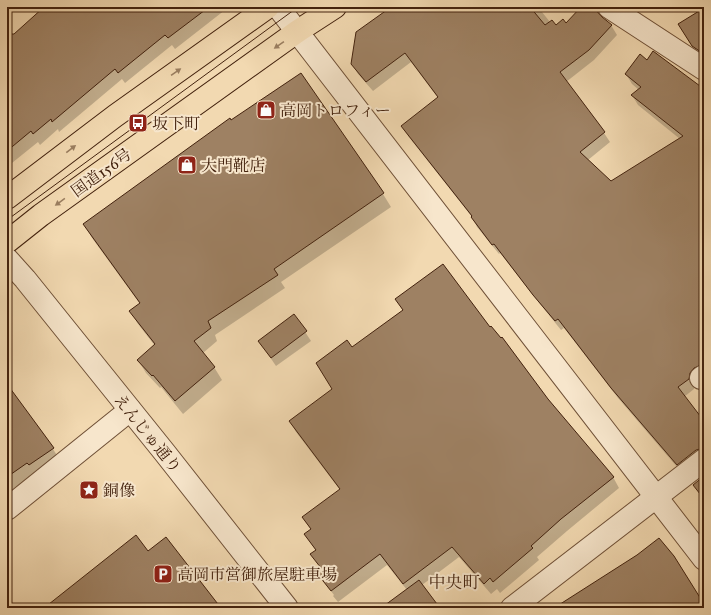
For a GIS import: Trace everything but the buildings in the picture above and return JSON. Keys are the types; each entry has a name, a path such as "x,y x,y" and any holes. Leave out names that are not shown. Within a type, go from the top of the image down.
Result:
{"highway":[{"path":"7,198 115,116 268,7"},
{"name":"国道156号","path":"7,242 41,215 298,31 335,7"}],"street":[{"path":"278,7 704,559"},
{"path":"610,7 704,69"},
{"name":"えんじゅ通り","path":"7,259 25,279 287,608"},
{"path":"7,509 130,410"},
{"path":"512,608 704,460"}],"tram line":[{"path":"7,220 298,7"}],"place":[{"name":"高岡トロフィー","path":"266,110"},
{"name":"坂下町","path":"138,123"},
{"name":"大門靴店","path":"187,165"},
{"name":"銅像","path":"89,490"},
{"name":"高岡市営御旅屋駐車場","path":"163,574"}],"district":[{"name":"中央町","path":"454,582"}]}
